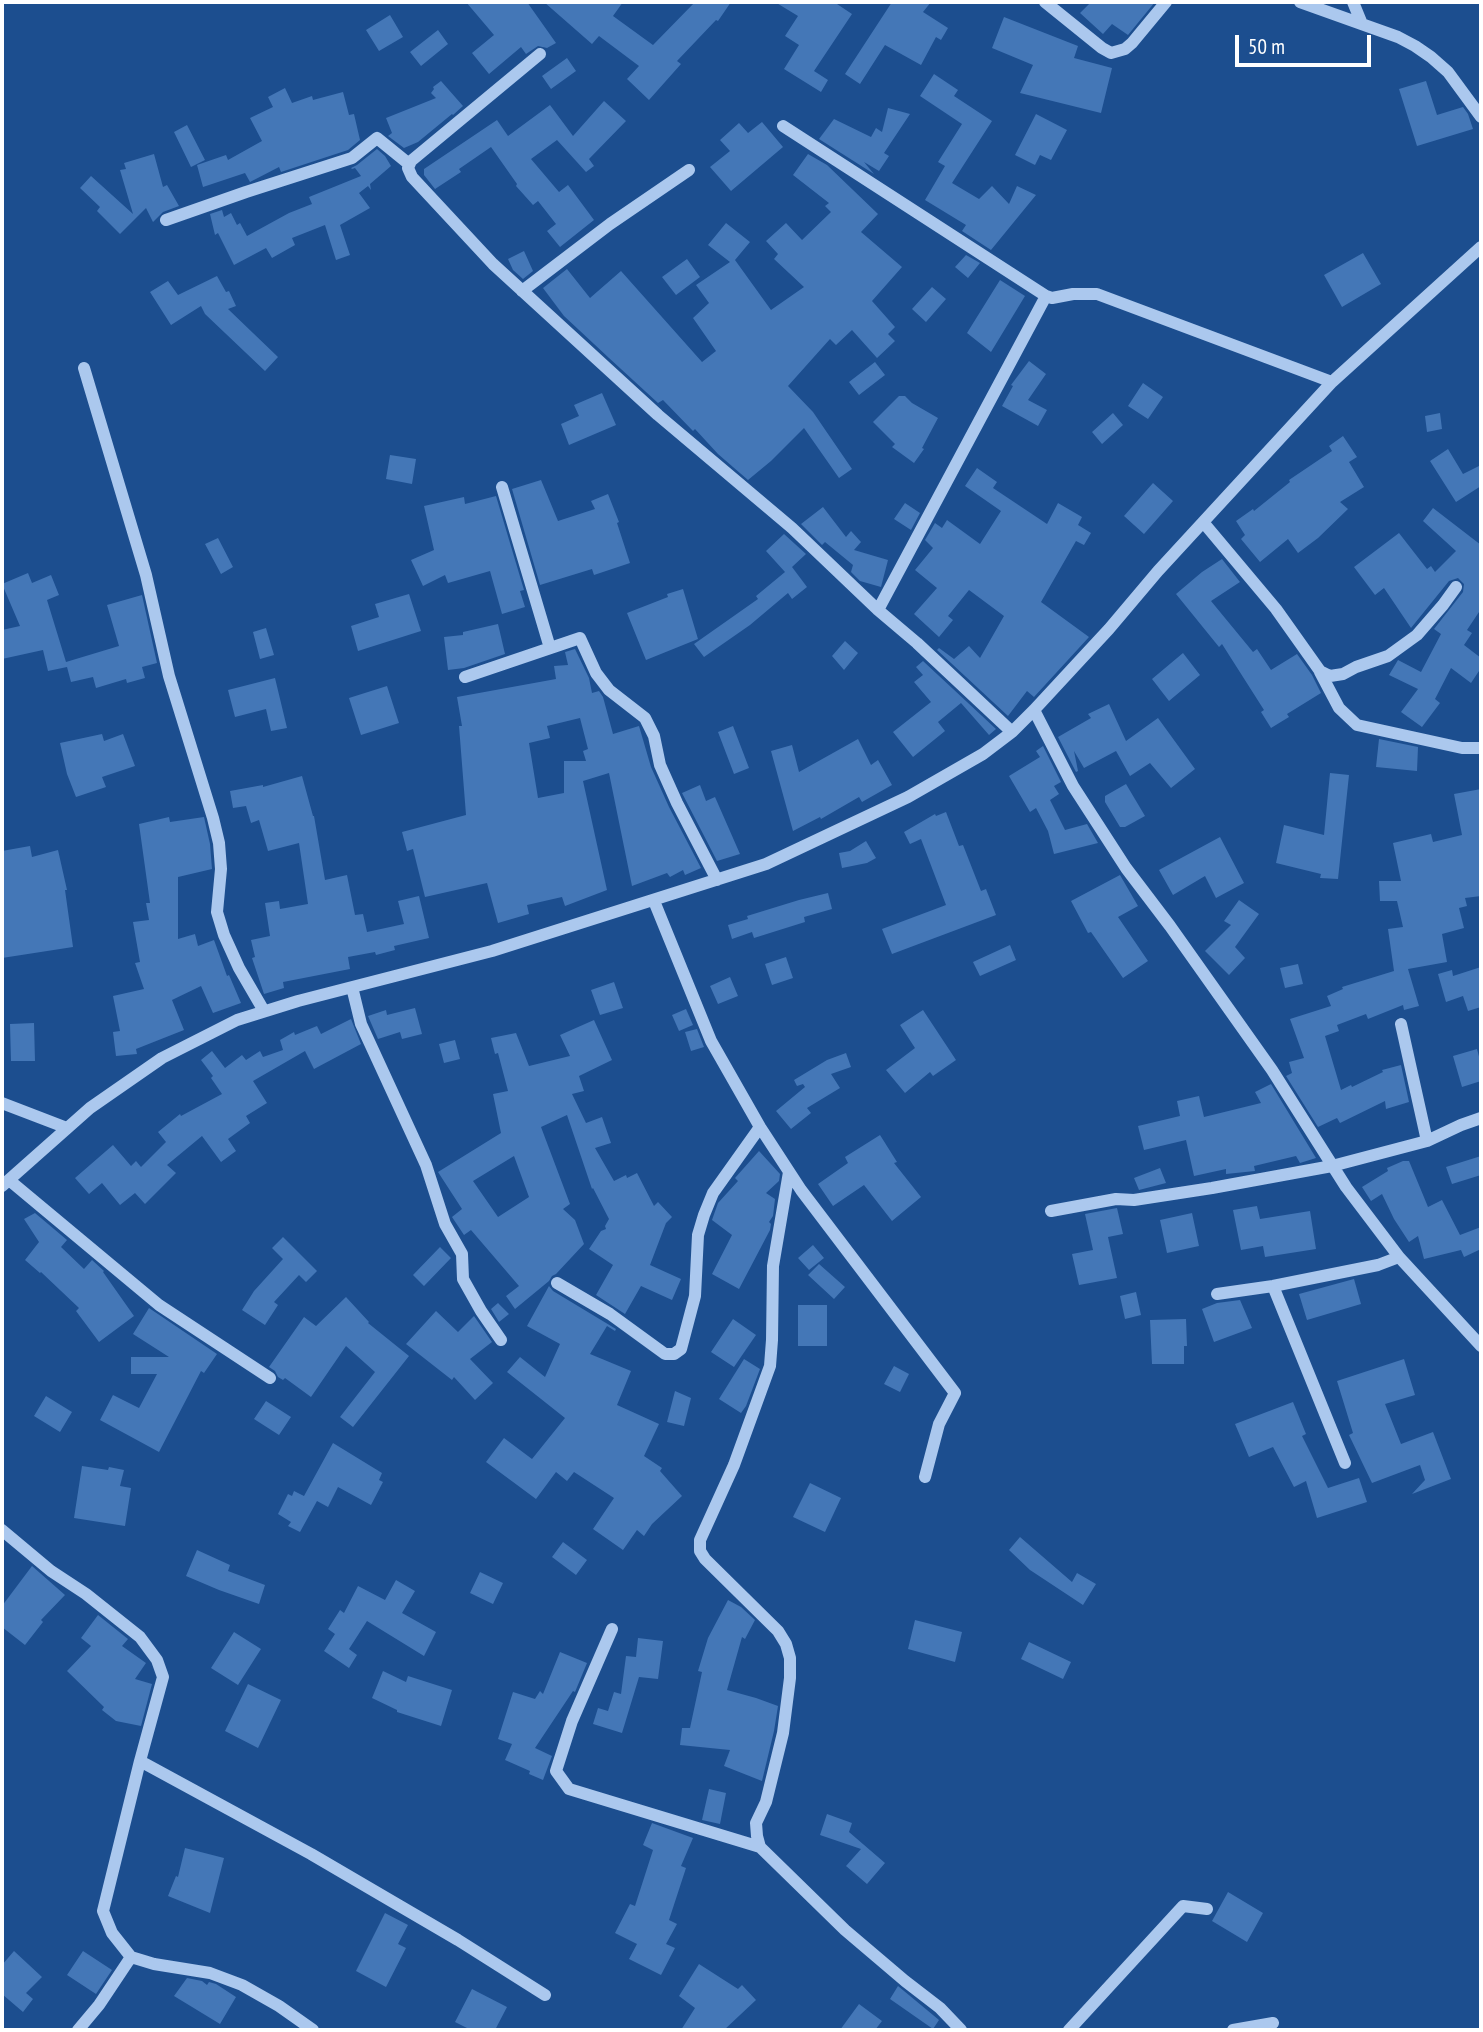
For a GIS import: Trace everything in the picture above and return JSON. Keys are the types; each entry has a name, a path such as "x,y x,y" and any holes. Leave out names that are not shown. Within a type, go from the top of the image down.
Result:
{"street":[{"path":"1045,2 1111,53 1125,49 1132,43 1166,2"},
{"path":"1300,2 1398,37 1431,57 1456,83 1481,117"},
{"path":"1353,2 1362,24"},
{"path":"409,164 540,54"},
{"path":"783,126 1046,296 1052,298 1073,293 1097,294 1332,382"},
{"path":"166,220 352,159 377,138 409,164 412,177 419,186 493,264 658,415 792,528 1012,732"},
{"path":"522,291 610,224 689,170"},
{"path":"270,1378 159,1305 5,1183 90,1108 162,1058 237,1020 492,951 766,864 908,797 983,754 1012,732 1110,629 1158,571 1332,382 1481,247"},
{"path":"878,610 1046,296"},
{"path":"84,368 146,575 169,676 213,818 221,869 217,912 234,957 264,1011"},
{"path":"502,487 550,648"},
{"path":"1203,522 1276,609 1320,671 1339,708 1357,725 1462,748 1481,748"},
{"path":"1320,671 1330,676 1342,674 1388,656 1417,635 1456,587"},
{"path":"465,677 580,638 596,673 609,690 645,718 654,736 660,765 717,880"},
{"path":"1034,710 1073,786 1126,868 1272,1070 1332,1166 1399,1257 1481,1346"},
{"path":"654,901 711,1041 760,1127 862,1273 956,1393 939,1424 925,1477"},
{"path":"352,987 361,1024 426,1165 445,1224 462,1254 463,1279 502,1340"},
{"path":"1401,1024 1427,1141"},
{"path":"2,1103 67,1128"},
{"path":"1051,1211 1116,1199 1134,1200 1212,1188 1332,1166 1427,1141 1481,1118"},
{"path":"557,1283 610,1314 665,1354 681,1349 695,1296 698,1235 704,1215 713,1193 760,1127"},
{"path":"760,1847 756,1823 766,1802 783,1733 790,1658 778,1631 705,1559 700,1540 734,1465 770,1366 773,1266 789,1172"},
{"path":"1217,1294 1378,1265 1399,1257"},
{"path":"1273,1286 1345,1463"},
{"path":"2,1530 51,1571 127,1625 158,1660 163,1677 139,1761 103,1912 112,1933 131,1957 154,1964 210,1973 242,1985 313,2030"},
{"path":"612,1629 572,1721 556,1772 569,1789 760,1847 845,1930 940,2008 961,2030"},
{"path":"139,1761 312,1854 545,1994"},
{"path":"1069,2030 1183,1906 1207,1909"},
{"path":"78,2030 99,2005 131,1957"},
{"path":"1233,2030 1273,2023"}],"building":[{"path":"466,2 527,2 556,43 547,48 538,46 526,54 521,47 489,74 472,53 494,35"},
{"path":"544,2 623,2 613,16 653,45 695,2 731,2 718,21 716,20 677,61 681,64 649,100 627,79 639,66 599,36 592,44"},
{"path":"775,2 834,2 852,14 814,71 828,80 821,92 784,69 799,45 785,36 798,16"},
{"path":"892,2 931,2 923,12 948,28 941,40 936,37 921,65 885,45 860,84 845,74"},
{"path":"1091,2 1155,2 1128,35 1112,24 1103,34 1080,13"},
{"path":"390,15 403,37 379,51 366,30"},
{"path":"1004,17 1078,46 1074,58 1112,68 1101,113 1020,93 1033,65 992,48"},
{"path":"438,30 448,44 421,66 410,52"},
{"path":"567,58 576,71 551,89 542,76"},
{"path":"934,74 958,90 954,96 992,121 952,183 979,199 992,186 1009,204 1017,186 1036,195 991,250 962,231 966,225 925,200 945,166 938,162 962,124 920,96"},
{"path":"441,81 463,106 418,142 404,148 388,136 392,133 386,118 436,98 431,93 433,87"},
{"path":"1426,81 1437,115 1463,107 1473,129 1417,146 1399,89"},
{"path":"285,88 292,103 312,96 313,100 343,92 349,115 354,114 360,140 348,150 281,172 279,167 250,182 245,173 203,187 197,165 226,155 228,160 262,141 250,118 273,107 268,97"},
{"path":"604,101 626,121 589,159 594,166 586,172 557,140 531,159 559,192 568,185 594,220 560,247 547,231 556,224 538,201 533,205 516,186 491,147 435,189 424,175 424,169 497,120 508,136 550,105 573,136"},
{"path":"888,108 910,114 884,153 889,156 879,171 864,162 874,174 819,139 834,119 871,137 876,128 882,132"},
{"path":"1036,114 1067,130 1051,160 1040,155 1035,165 1015,155"},
{"path":"762,122 783,147 731,191 710,167 730,151 720,140 739,123 748,133"},
{"path":"187,125 205,160 191,167 174,132"},
{"path":"377,149 391,166 370,184 371,190 368,186 359,193 370,208 340,225 350,255 336,260 325,225 292,238 295,245 272,258 266,248 234,265 218,233 215,235 210,214 222,210 224,217 231,213 247,236 312,204 309,197 361,176 355,168 351,168"},
{"path":"154,154 163,187 167,185 179,206 163,212 153,222 146,208 120,234 97,211 100,207 80,188 91,176 133,214 120,170 126,169 124,163"},
{"path":"808,154 827,165 878,214 861,232 902,267 872,301 895,327 888,334 895,341 877,358 852,330 836,345 830,339 788,386 813,412 852,469 839,478 804,428 748,480 663,400 658,403 564,316 543,288 567,269 590,298 621,271 702,362 716,351 693,318 709,303 696,285 730,262 708,245 726,223 750,242 735,260 771,310 804,287 774,259 778,254 766,241 786,223 802,240 831,212 825,206 829,203 793,175"},
{"path":"524,251 533,271 523,279 513,270 508,259"},
{"path":"1363,253 1381,284 1342,307 1324,275"},
{"path":"966,255 980,263 968,278 955,267"},
{"path":"687,259 700,277 676,295 662,277"},
{"path":"217,276 226,292 229,291 236,306 228,309 278,357 265,371 205,314 201,306 171,325 150,292 168,281 178,295"},
{"path":"1000,280 1025,296 991,352 967,333"},
{"path":"932,287 946,299 926,322 912,309"},
{"path":"1029,361 1046,374 1028,400 1047,410 1038,426 1002,406 1013,386 1011,385"},
{"path":"875,362 885,375 859,395 849,382"},
{"path":"1143,383 1163,397 1148,419 1128,406"},
{"path":"602,393 616,425 569,445 561,424 579,416 574,405"},
{"path":"899,396 905,396 938,418 922,448 924,449 914,463 892,447 895,444 873,422"},
{"path":"1113,413 1123,425 1102,444 1092,432"},
{"path":"1440,413 1442,429 1427,432 1425,416"},
{"path":"1343,436 1357,457 1349,462 1364,487 1340,502 1348,509 1298,553 1288,539 1260,562 1241,539 1245,535 1236,521 1253,509 1254,511 1290,482 1289,480 1332,451 1329,446"},
{"path":"1448,449 1463,474 1481,465 1481,486 1456,502 1430,461"},
{"path":"390,455 416,459 412,484 386,479"},
{"path":"977,468 997,482 993,488 1047,524 1058,503 1082,517 1078,525 1091,533 1084,545 1076,541 1041,602 1089,637 1034,697 1027,691 1008,716 937,650 939,648 954,659 969,646 980,658 1004,616 969,590 948,616 953,620 939,637 914,614 937,588 915,570 933,548 925,540 935,523 942,528 947,520 980,544 1001,511 965,486"},
{"path":"541,480 558,521 595,509 591,501 608,494 630,563 594,575 592,569 540,585 512,489"},
{"path":"1153,483 1173,501 1144,534 1124,516"},
{"path":"496,496 524,590 520,591 525,607 502,614 490,571 448,583 445,575 423,586 411,560 434,550 424,506 464,497 465,504"},
{"path":"905,503 920,513 911,530 894,519"},
{"path":"823,507 846,537 851,531 861,542 854,550 888,560 881,587 860,581 851,572 853,565 825,542 822,545 801,524"},
{"path":"1433,508 1481,545 1481,609 1467,630 1472,633 1464,645 1481,658 1481,668 1471,683 1451,668 1435,699 1440,703 1422,727 1401,712 1418,689 1389,675 1398,660 1421,672 1441,634 1434,629 1463,592 1464,584 1458,578 1449,581 1411,628 1384,588 1375,595 1354,567 1399,533 1427,569 1431,566 1435,572 1456,551 1423,521"},
{"path":"784,534 806,554 792,567 807,587 792,599 788,593 750,625 704,657 694,644 758,599 756,596 785,572 766,551"},
{"path":"218,538 233,567 221,574 205,544"},
{"path":"1222,559 1240,582 1211,601 1253,652 1257,649 1271,670 1297,654 1321,693 1287,714 1289,717 1271,728 1261,712 1264,710 1222,644 1219,647 1176,594"},
{"path":"28,573 32,583 51,575 59,595 47,600 66,662 119,646 107,605 142,595 157,663 142,667 145,678 127,683 126,679 96,688 93,677 71,682 67,667 48,671 43,650 2,659 2,630 20,626 2,584"},
{"path":"683,589 698,639 646,660 627,613"},
{"path":"409,594 421,631 358,651 351,626 379,617 375,604"},
{"path":"498,624 505,654 464,668 448,670 444,637 463,635 463,632"},
{"path":"266,628 274,655 260,659 253,632"},
{"path":"845,641 858,653 844,670 832,656"},
{"path":"575,649 589,678 592,693 599,691 603,697 613,734 639,726 651,767 701,868 685,875 683,870 670,877 667,873 632,886 609,773 583,781 607,890 565,906 562,897 527,905 529,914 498,923 487,883 425,897 413,849 407,851 402,832 466,815 459,726 462,726 457,697 556,679 554,666 568,665 565,652","holes":["580,718 588,749 583,751 586,761 564,761 564,793 538,798 529,743 550,738 547,726"]},
{"path":"1183,653 1200,675 1169,701 1152,679"},
{"path":"923,661 996,729 989,735 961,703 938,722 945,731 913,757 893,732 931,702 914,682 923,675 916,667"},
{"path":"275,678 287,728 271,731 266,709 235,717 228,690"},
{"path":"387,686 399,723 361,735 349,698"},
{"path":"1109,704 1126,741 1158,718 1195,769 1171,788 1150,763 1130,776 1116,751 1084,768 1074,751 1076,772 1058,737 1091,718 1088,714"},
{"path":"733,726 749,768 734,774 718,732"},
{"path":"102,734 104,741 123,734 135,766 102,777 106,787 76,797 60,743"},
{"path":"858,739 871,765 878,760 892,785 862,802 859,797 821,819 820,817 793,831 771,751 792,745 799,772"},
{"path":"1379,739 1418,747 1417,771 1376,767"},
{"path":"1043,746 1061,782 1054,786 1059,794 1050,800 1065,830 1087,824 1098,843 1054,854 1048,831 1036,808 1030,812 1009,776 1040,757 1036,751"},
{"path":"1330,773 1349,775 1338,879 1320,878 1321,874 1276,863 1284,825 1324,835"},
{"path":"302,776 314,816 325,880 347,875 355,915 363,914 367,932 404,924 398,901 419,896 429,938 394,946 395,950 376,955 375,952 348,957 350,969 283,982 284,988 264,994 252,958 255,957 251,940 270,936 265,903 279,901 280,909 308,904 299,843 268,851 259,820 251,823 246,806 233,808 230,791 263,787"},
{"path":"1126,784 1145,816 1120,827 1105,802 1105,796"},
{"path":"700,785 706,801 715,797 740,854 717,861 682,793"},
{"path":"1481,789 1481,896 1465,898 1467,906 1459,908 1464,928 1442,934 1447,962 1408,969 1419,1006 1404,1010 1403,1005 1368,1019 1366,1014 1337,1025 1339,1031 1325,1036 1341,1090 1383,1072 1382,1070 1401,1065 1409,1102 1386,1109 1385,1101 1340,1123 1337,1118 1318,1127 1286,1076 1292,1073 1289,1062 1304,1058 1290,1019 1331,1006 1327,996 1343,989 1342,987 1394,971 1388,929 1403,927 1397,901 1380,901 1379,881 1401,881 1393,843 1431,834 1433,842 1462,835 1454,794"},
{"path":"946,812 959,846 963,845 981,891 986,889 996,915 892,954 882,929 946,905 921,839 910,844 904,832 935,814 936,816"},
{"path":"169,817 170,822 204,817 212,869 178,877 178,939 195,934 198,946 214,940 227,976 229,975 241,1003 213,1013 201,986 172,1000 184,1030 136,1049 137,1054 116,1056 113,1032 120,1031 113,996 144,989 135,963 140,962 133,922 149,920 146,903 150,903 139,824"},
{"path":"1220,837 1244,883 1216,898 1205,876 1173,895 1159,870"},
{"path":"866,841 876,858 867,863 842,868 839,853 850,851"},
{"path":"30,846 32,857 58,850 67,890 73,947 2,958 2,851"},
{"path":"1120,875 1138,906 1118,917 1148,961 1123,978 1091,932 1088,933 1071,901"},
{"path":"828,893 832,909 804,917 805,922 754,938 752,932 732,939 728,925 748,919 747,916"},
{"path":"1239,900 1259,914 1235,947 1245,958 1229,975 1205,951 1231,925 1224,921"},
{"path":"1010,945 1016,960 980,976 973,962"},
{"path":"786,957 793,978 772,985 765,964"},
{"path":"1298,964 1303,984 1285,988 1280,968"},
{"path":"1481,967 1481,1007 1468,1011 1463,996 1446,1002 1438,974 1452,970 1453,976"},
{"path":"730,977 738,996 718,1004 710,986"},
{"path":"614,982 623,1008 600,1015 591,990"},
{"path":"415,1008 422,1034 402,1039 400,1032 378,1039 368,1016 386,1010 387,1015"},
{"path":"686,1009 693,1025 679,1031 672,1015"},
{"path":"923,1010 956,1060 933,1076 930,1072 905,1093 886,1070 915,1048 900,1025"},
{"path":"351,1019 361,1044 314,1069 305,1051 253,1081 267,1103 246,1116 250,1123 228,1139 236,1151 221,1162 202,1136 167,1165 176,1173 145,1204 135,1193 120,1205 102,1183 89,1194 75,1178 113,1145 131,1166 136,1161 141,1167 166,1142 158,1132 180,1114 181,1116 222,1094 201,1060 212,1051 225,1068 242,1055 246,1060 260,1051 263,1057 283,1050 280,1040 294,1032 295,1035 317,1026 321,1034"},
{"path":"594,1020 612,1060 579,1076 584,1091 572,1094 586,1123 602,1117 611,1143 595,1148 614,1181 637,1173 654,1206 658,1202 672,1217 666,1223 650,1265 681,1279 672,1300 641,1286 625,1314 596,1295 613,1265 589,1249 601,1231 606,1229 609,1219 592,1189 567,1115 541,1127 570,1204 563,1209 575,1220 584,1244 549,1281 515,1309 506,1296 519,1286 471,1230 464,1235 452,1217 462,1209 438,1172 501,1133 493,1094 508,1091 491,1038 516,1033 529,1066 570,1056 560,1035","holes":["514,1156 529,1197 498,1217 473,1181"]},
{"path":"34,1023 35,1061 11,1061 10,1024"},
{"path":"697,1029 704,1047 691,1051 685,1032"},
{"path":"455,1040 460,1059 444,1063 439,1044"},
{"path":"1477,1049 1481,1064 1481,1081 1462,1087 1453,1056"},
{"path":"846,1053 851,1067 831,1074 840,1088 807,1108 811,1113 791,1129 776,1111 805,1087 803,1084 797,1086 794,1080 827,1060"},
{"path":"1271,1084 1316,1158 1300,1163 1296,1156 1254,1166 1255,1171 1226,1174 1226,1169 1194,1176 1186,1140 1144,1150 1138,1126 1180,1116 1177,1101 1199,1096 1204,1117 1261,1103 1255,1092"},
{"path":"880,1135 897,1162 894,1163 921,1197 892,1221 864,1185 833,1206 818,1184 848,1163 845,1157"},
{"path":"759,1151 780,1174 779,1181 766,1193 775,1199 773,1216 769,1222 770,1230 739,1289 712,1274 732,1235 712,1220 718,1203 738,1181 735,1178"},
{"path":"1481,1156 1481,1175 1452,1184 1446,1167"},
{"path":"1409,1161 1428,1207 1442,1200 1460,1235 1481,1227 1481,1249 1464,1257 1461,1250 1424,1259 1418,1236 1409,1242 1382,1194 1371,1201 1362,1187 1388,1171 1387,1168"},
{"path":"1160,1168 1166,1183 1139,1190 1134,1178"},
{"path":"1257,1206 1260,1219 1310,1211 1316,1249 1265,1257 1263,1246 1241,1250 1233,1210"},
{"path":"1117,1208 1123,1234 1108,1237 1117,1278 1079,1285 1072,1254 1093,1250 1085,1214"},
{"path":"35,1213 67,1240 61,1247 84,1269 92,1260 104,1271 134,1316 99,1342 76,1311 79,1308 25,1260 39,1242 24,1219"},
{"path":"1192,1213 1199,1246 1167,1253 1160,1220"},
{"path":"283,1237 317,1271 306,1282 299,1275 274,1302 278,1305 265,1325 242,1310 254,1291 283,1259 272,1248"},
{"path":"813,1245 824,1258 809,1270 798,1258"},
{"path":"440,1247 451,1258 424,1286 413,1275"},
{"path":"819,1264 845,1287 834,1299 808,1275"},
{"path":"1354,1279 1361,1304 1307,1320 1299,1294"},
{"path":"549,1286 616,1329 615,1331 607,1326 590,1354 631,1371 617,1405 659,1424 644,1456 662,1468 660,1471 682,1496 652,1524 644,1536 637,1530 623,1550 593,1529 614,1498 574,1472 567,1481 556,1472 536,1499 486,1462 504,1438 532,1459 565,1418 507,1372 520,1357 545,1377 560,1344 527,1326"},
{"path":"1136,1292 1141,1315 1125,1319 1120,1296"},
{"path":"346,1297 368,1323 409,1356 353,1427 340,1417 375,1372 346,1346 311,1397 285,1378 283,1380 278,1377 269,1367 304,1317 316,1326"},
{"path":"1240,1300 1252,1328 1214,1342 1202,1309 1217,1303"},
{"path":"498,1303 509,1314 499,1322 491,1309"},
{"path":"798,1305 827,1305 827,1346 798,1346"},
{"path":"149,1308 217,1354 204,1373 201,1371 159,1452 100,1420 113,1395 139,1408 157,1374 131,1374 131,1357 169,1357 133,1334"},
{"path":"436,1311 458,1332 474,1316 492,1342 470,1359 493,1383 475,1400 454,1377 452,1380 406,1344"},
{"path":"733,1319 756,1335 734,1367 711,1352"},
{"path":"1186,1319 1187,1346 1184,1346 1184,1364 1152,1364 1150,1320"},
{"path":"744,1359 760,1369 741,1413 719,1399"},
{"path":"1404,1359 1415,1395 1385,1404 1401,1444 1433,1432 1451,1479 1412,1494 1425,1480 1420,1465 1372,1483 1349,1435 1353,1433 1337,1381"},
{"path":"894,1366 909,1374 900,1392 884,1384"},
{"path":"675,1391 691,1398 684,1426 667,1422"},
{"path":"46,1396 72,1412 60,1432 34,1416"},
{"path":"266,1401 291,1417 279,1435 254,1419"},
{"path":"1293,1402 1306,1434 1302,1436 1328,1488 1359,1478 1367,1502 1317,1518 1306,1481 1294,1487 1273,1447 1249,1457 1235,1424"},
{"path":"333,1443 382,1473 379,1480 383,1482 371,1505 338,1487 328,1507 317,1501 300,1532 288,1526 291,1522 278,1514 288,1494 292,1496 294,1491 304,1496"},
{"path":"82,1466 124,1470 120,1486 131,1488 125,1526 74,1518"},
{"path":"810,1483 841,1498 825,1532 793,1517"},
{"path":"1020,1537 1072,1582 1077,1573 1096,1584 1083,1605 1030,1570 1009,1550"},
{"path":"563,1542 587,1560 576,1575 552,1557"},
{"path":"197,1550 230,1565 228,1571 265,1585 259,1604 186,1576"},
{"path":"32,1566 65,1595 41,1620 43,1622 25,1645 2,1627 2,1606"},
{"path":"480,1572 503,1583 493,1604 470,1593"},
{"path":"396,1580 415,1591 402,1613 436,1632 424,1656 367,1621 349,1649 357,1655 349,1668 324,1651 335,1634 328,1629 340,1610 344,1613 358,1586 385,1600"},
{"path":"728,1600 741,1607 755,1620 745,1639 742,1637 727,1690 778,1706 762,1781 724,1766 730,1750 680,1745 682,1728 690,1728 702,1672 698,1671 708,1638"},
{"path":"98,1615 128,1639 122,1646 146,1663 135,1679 152,1684 141,1726 116,1721 102,1710 104,1707 67,1671 91,1646 81,1638"},
{"path":"915,1620 962,1632 955,1662 908,1649"},
{"path":"234,1632 261,1649 238,1685 211,1668"},
{"path":"638,1638 663,1641 658,1679 639,1677 622,1733 593,1724 598,1708 608,1711 614,1692 621,1694 626,1656 636,1657"},
{"path":"1029,1642 1071,1662 1063,1679 1021,1659"},
{"path":"560,1652 587,1663 575,1692 573,1691 535,1748 552,1756 543,1780 505,1760 512,1744 498,1739 513,1692 535,1699 540,1691 543,1694"},
{"path":"383,1671 406,1682 408,1676 452,1690 441,1726 397,1712 372,1698"},
{"path":"248,1684 281,1700 258,1748 225,1731"},
{"path":"709,1789 726,1793 720,1824 702,1820"},
{"path":"827,1814 852,1823 849,1832 885,1863 867,1884 846,1866 861,1849 820,1835"},
{"path":"652,1823 693,1838 681,1866 686,1868 669,1920 677,1924 666,1944 675,1948 661,1975 629,1959 637,1944 615,1933 630,1904 635,1906 653,1850 643,1845"},
{"path":"185,1848 224,1858 210,1913 168,1896 176,1876 178,1877"},
{"path":"1228,1892 1263,1913 1247,1942 1212,1921"},
{"path":"385,1913 408,1925 398,1944 406,1948 386,1987 356,1971"},
{"path":"14,1951 42,1977 26,1993 33,1999 23,2012 2,1994 2,1965"},
{"path":"83,1951 112,1970 96,1994 67,1975"},
{"path":"699,1964 738,1989 742,1985 756,2000 724,2030 681,2030 695,2008 679,1996"},
{"path":"187,1978 202,1981 207,1985 209,1982 216,1984 236,1997 220,2024 174,1996"},
{"path":"898,1986 939,2020 933,2029 890,1999"},
{"path":"472,1989 507,2007 495,2030 471,2030 455,2022"},
{"path":"859,2004 882,2021 875,2030 840,2030"}]}
